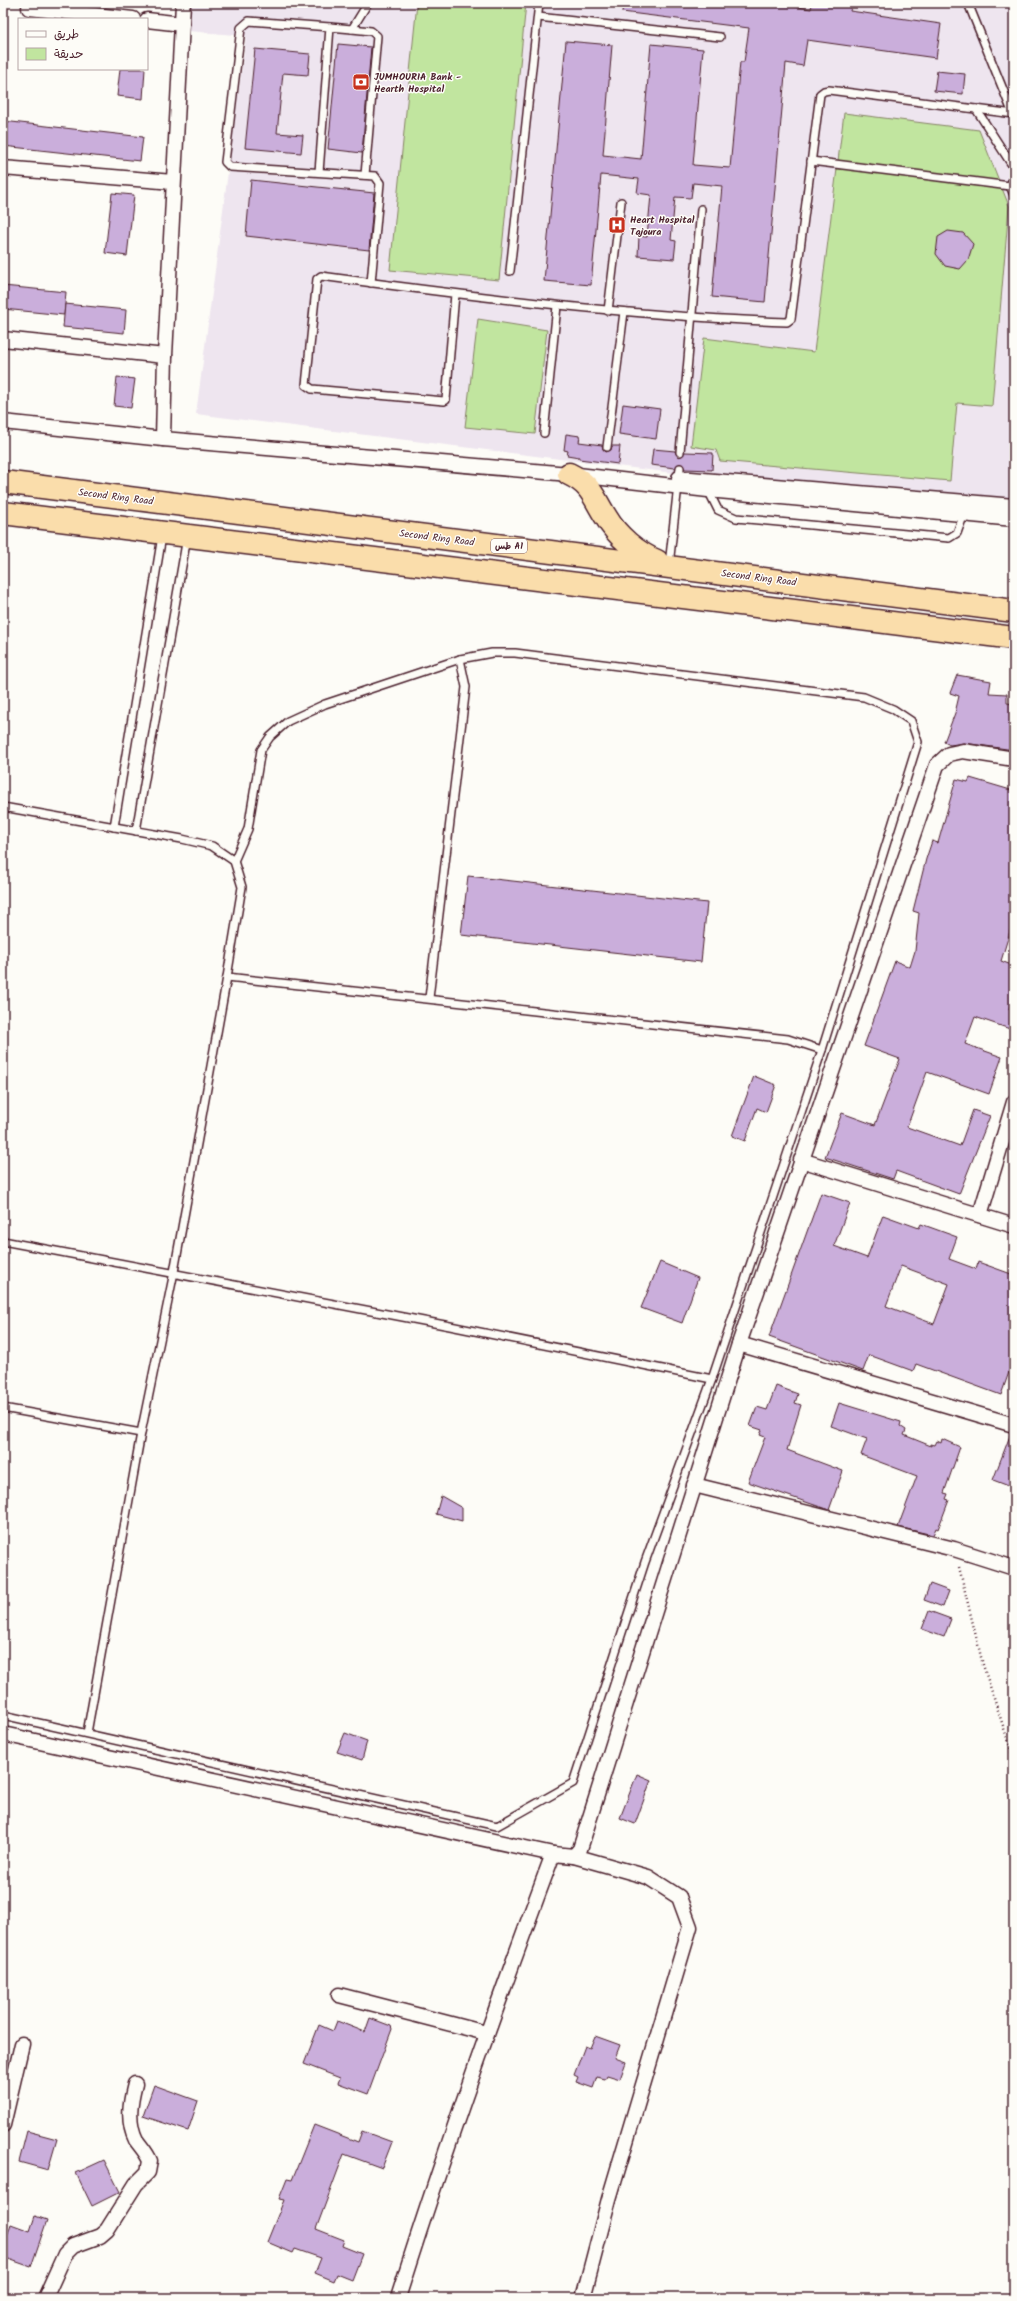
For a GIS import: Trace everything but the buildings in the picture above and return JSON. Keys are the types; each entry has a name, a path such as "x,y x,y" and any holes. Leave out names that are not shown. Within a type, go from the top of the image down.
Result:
{"highway":[{"path":"569,474 587,485 606,518 628,542 640,552 669,566"},
{"name":"Second Ring Road","path":"3,482 1014,611"},
{"path":"3,513 162,534 1014,638"}],"street":[{"path":"163,439 165,356 183,3"},
{"path":"29,8 124,18"},
{"path":"148,20 182,24"},
{"path":"3,168 173,182"},
{"path":"3,339 165,356"},
{"path":"3,422 163,439 569,474 679,478 1014,506"},
{"path":"679,478 708,490 1014,519"},
{"path":"574,1856 580,1849 739,1344 800,1160 937,765 949,754 963,751 1014,759"},
{"path":"980,1215 1014,1102"},
{"path":"800,1160 1014,1226"},
{"path":"739,1344 1014,1425"},
{"path":"694,1485 954,1549 1014,1568"},
{"path":"3,1734 553,1854 574,1856 648,1877 679,1897 690,1927 611,2191 583,2298"},
{"path":"398,2298 430,2196 486,2033 553,1854"},
{"path":"339,1995 486,2033"},
{"path":"3,2125 22,2044"},
{"path":"46,2298 65,2254 73,2246 100,2236 107,2230 136,2184 149,2169 150,2161 134,2135 131,2125 130,2102 135,2084"}],"lane":[{"path":"352,29 368,3"},
{"path":"510,271 539,3"},
{"path":"455,294 446,400 308,388 306,385 318,276 557,306 691,318 787,322 790,320 820,94 824,91 1013,114 968,3"},
{"path":"538,16 720,37"},
{"path":"365,175 377,36 371,31 330,27 249,21 243,25 241,28 225,162 230,167 375,176 380,183 371,283"},
{"path":"319,172 330,27"},
{"path":"976,109 1014,168"},
{"path":"811,161 1010,186"},
{"path":"1014,176 1010,186 1014,196"},
{"path":"608,311 621,202"},
{"path":"680,452 701,209"},
{"path":"544,433 557,306"},
{"path":"607,447 624,312"},
{"path":"669,566 679,478"},
{"path":"708,490 718,510 736,518 949,538 954,536 964,514"},
{"path":"114,827 162,534"},
{"path":"136,831 187,536"},
{"path":"3,1715 497,1826 573,1783 645,1562 712,1379 822,1050 918,742 911,721 894,709 864,697 514,653 492,653 460,659 325,704 288,721 270,737 261,750 248,829 234,861"},
{"path":"429,998 466,687 460,659"},
{"path":"3,807 182,838 212,846 234,861 242,887 174,1272 141,1433 87,1733"},
{"path":"227,977 429,998 788,1039 822,1050"},
{"path":"3,1241 174,1272 712,1379"},
{"path":"3,1408 141,1433"}],"path":[{"path":"954,1549 983,1665 1014,1759"}],"shaded area":[{"name":"Heart Hospital Tajoura","path":"191,3 1014,3 1014,515 196,414 246,36 188,31"}],"green space":[{"path":"417,3 526,3 499,280 390,270"},
{"path":"844,113 979,130 1009,206 992,406 957,403 950,481 720,461 716,450 691,446 704,338 814,352"},
{"path":"478,319 547,330 535,434 465,427"}],"place":[{"name":"JUMHOURIA Bank - Hearth Hospital","path":"361,82"},
{"name":"Heart Hospital Tajoura","path":"617,225"}]}
